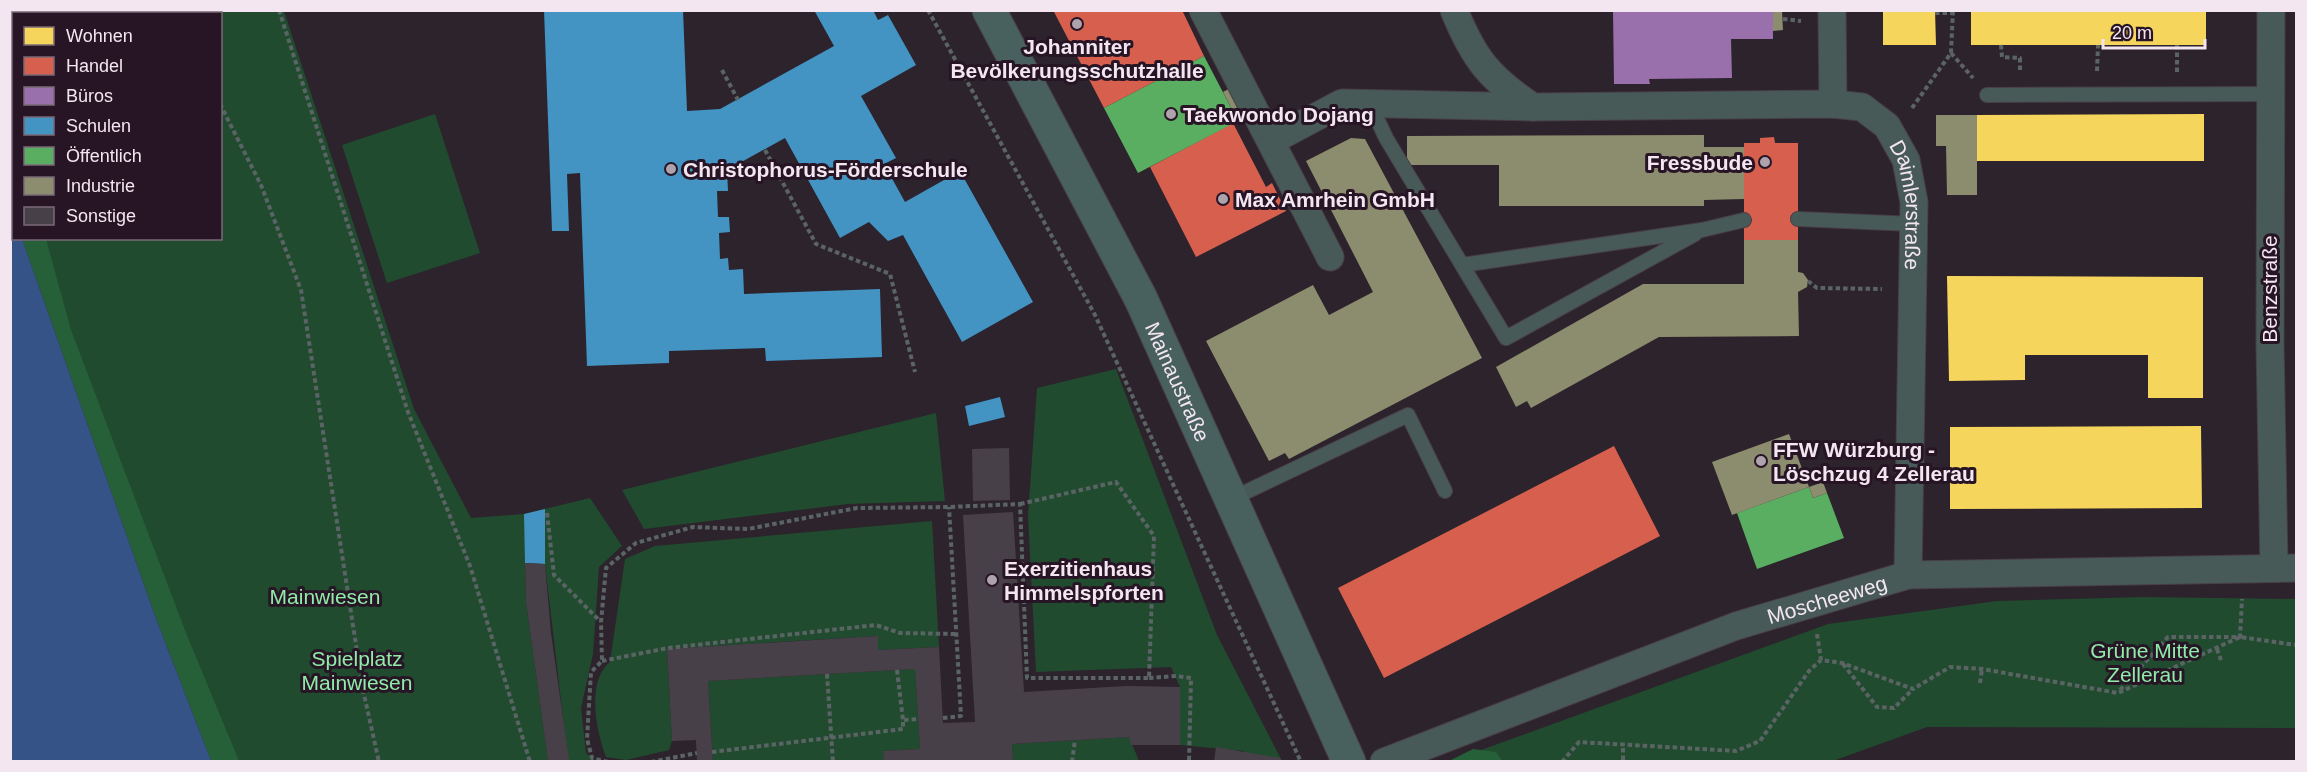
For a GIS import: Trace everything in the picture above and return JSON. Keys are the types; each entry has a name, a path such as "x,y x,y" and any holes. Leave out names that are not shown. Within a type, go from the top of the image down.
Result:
{"main road":[{"name":"Mainaustraße","path":"989,10 1141,299 1349,762"}],"street":[{"path":"1203,10 1330,257"},
{"path":"1454,10 1466,38 1483,65 1506,89 1533,107"},
{"name":"Benzstraße","path":"2271,10 2270,344 2285,568"},
{"path":"1821,17 1833,104"},
{"name":"Daimlerstraße","path":"1271,141 1342,103 1533,107 1833,104 1862,107 1887,126 1893,135 1906,160 1914,202 1908,575"},
{"name":"Moscheeweg","path":"1384,762 1736,626 1908,575 2285,568"}],"lane":[{"path":"1987,95 2271,94"},
{"path":"1370,104 1386,138 1506,338 1702,230"},
{"path":"1798,219 1913,224"},
{"path":"1462,265 1702,230 1744,220"},
{"path":"1231,499 1408,415 1445,491"}],"path":[{"path":"279,10 408,412 470,566 530,762"},
{"path":"928,10 1095,315 1301,762"},
{"path":"1893,135 1952,53 1953,12 1935,13"},
{"path":"1784,19 1821,17"},
{"path":"2001,45 2002,57 2020,58 2019,95"},
{"path":"2097,45 2097,55"},
{"path":"2177,45 2177,55"},
{"path":"1952,53 1987,95"},
{"path":"722,70 738,100"},
{"path":"222,108 261,185 301,290 363,690 379,762"},
{"path":"765,150 816,244 890,274 915,372"},
{"path":"1808,281 1817,288 1912,289"},
{"path":"602,660 601,622 606,568 636,543 693,527 748,529 857,508 1020,504 1116,482 1154,536 1149,678"},
{"path":"1020,504 1027,678 1176,676 1191,678 1189,762"},
{"path":"943,718 961,716 949,507"},
{"path":"547,513 554,575 601,622"},
{"path":"592,758 587,739 591,672 602,660 668,648 876,625 900,633 956,634"},
{"path":"2118,693 2168,637 2240,638 2296,645"},
{"path":"1842,663 1877,707 1894,708 1913,689 1950,667 1982,669 2118,693 2240,638"},
{"path":"2217,649 2221,660"},
{"path":"1562,762 1579,742 1736,751 1760,741 1809,671 1821,660 1842,663 1913,689"},
{"path":"1980,683 1982,669"},
{"path":"712,752 903,729 897,670"},
{"path":"827,674 832,762"},
{"path":"903,720 918,719"},
{"path":"1072,762 1075,740"},
{"path":"1623,744 1623,760"},
{"path":"651,762 697,753"},
{"path":"586,762 592,758 608,762"}],"green space":[{"name":"Mainwiesen","path":"10,11 284,11 414,409 471,518 524,514 590,498 622,546 599,567 593,654 581,708 586,753 596,761 548,761 211,761 22,240 222,240 222,12 12,12 12,211 10,206","holes":["525,563 545,564 568,760 548,761 526,602"]},
{"path":"10,104 12,110 12,211 10,206"},
{"path":"435,114 480,253 387,283 342,145"},
{"path":"22,240 46,240 71,330 186,633 239,761 211,761 155,616"},
{"path":"1116,369 1217,635 1282,761 1243,761 1244,751 1180,745 1180,687 1171,667 1036,672 1028,516 1037,388"},
{"path":"936,413 945,501 848,504 644,529 622,490"},
{"path":"932,521 939,647 878,650 877,636 667,649 672,741 669,750 626,760 606,757 599,734 595,707 596,694 598,681 610,662 625,559 655,546"},
{"name":"Grüne Mitte Zellerau","path":"2144,597 2296,599 2296,728 1927,727 1830,762 1448,762 1828,624 1997,601"},
{"path":"915,669 920,749 883,751 884,761 713,761 708,681"},
{"path":"1129,737 1139,761 1013,761 1012,744"},
{"path":"1473,749 1496,752 1502,761 1449,761"}],"water":[{"path":"10,206 12,240 22,240 155,616 211,761 11,761"}],"building: Wohnen":[{"path":"1883,10 1935,10 1936,45 1883,45"},
{"path":"1971,10 2206,10 2206,45 1971,45"},
{"path":"2204,114 2204,161 1977,161 1977,115"},
{"path":"1947,276 2203,277 2203,398 2148,398 2148,355 2025,355 2025,380 1949,381"},
{"path":"2201,426 2202,508 1950,509 1950,427"}],"building: Handel":[{"path":"1053,10 1182,10 1204,56 1104,108"},
{"name":"Max Amrhein GmbH","path":"1233,123 1266,187 1272,183 1286,211 1196,257 1150,167"},
{"path":"1774,137 1775,143 1798,143 1798,240 1744,240 1744,143 1760,143 1760,138"},
{"path":"1614,446 1660,536 1384,678 1338,588"}],"building: Büros":[{"path":"1613,10 1773,10 1773,39 1731,39 1732,78 1649,79 1650,84 1614,84"}],"building: Schulen":[{"path":"544,10 683,10 687,111 720,109 834,46 814,10 873,10 878,20 888,15 916,65 861,96 896,158 884,164 905,202 960,171 1033,302 962,342 903,235 888,241 869,222 840,238 785,138 727,170 728,191 717,191 718,217 729,217 730,232 719,233 720,259 728,258 729,270 743,269 744,294 880,289 882,357 766,361 765,348 669,351 669,363 587,366 580,173 567,174 569,231 552,231"},
{"path":"1000,397 1005,417 969,426 965,406"},
{"path":"545,509 545,564 525,563 524,514"}],"building: Öffentlich":[{"name":"Taekwondo Dojang","path":"1204,56 1238,121 1138,173 1104,108"},
{"path":"1809,487 1813,498 1827,493 1844,538 1757,569 1737,513"}],"building: Industrie":[{"path":"1782,10 1783,30 1773,31 1773,11"},
{"path":"1234,86 1249,115 1238,121 1223,92"},
{"path":"1936,115 1977,115 1977,195 1947,195 1946,146 1936,146"},
{"path":"1704,135 1704,147 1744,147 1744,199 1704,200 1704,206 1499,206 1499,165 1407,165 1407,136"},
{"path":"1351,138 1365,139 1482,358 1289,459 1285,453 1269,461 1206,341 1313,285 1329,315 1373,292 1306,161"},
{"path":"1744,240 1798,240 1798,272 1803,273 1808,280 1807,287 1798,292 1799,336 1659,337 1531,408 1527,401 1516,407 1496,367 1643,284 1744,284"},
{"path":"1789,434 1809,487 1732,515 1712,462"},
{"path":"1823,482 1827,493 1813,498 1809,487"}],"building: Sonstige":[{"path":"1009,448 1010,500 973,501 972,449"},
{"path":"1013,512 1024,692 1126,686 1180,687 1180,745 1131,745 1129,737 1012,744 1013,762 884,762 883,751 920,749 915,669 708,681 713,762 697,762 696,740 672,741 667,649 878,636 878,650 939,647 943,723 975,722 963,515"},
{"path":"525,563 545,564 551,633 569,760 548,761 526,602"},
{"path":"1216,747 1280,758 1282,762 1214,762"}],"place":[{"name":"Johanniter Bevölkerungsschutzhalle","path":"1077,24"},
{"name":"Taekwondo Dojang","path":"1171,114"},
{"name":"Fressbude","path":"1765,162"},
{"name":"Christophorus-Förderschule","path":"671,169"},
{"name":"Max Amrhein GmbH","path":"1223,199"},
{"name":"FFW Würzburg - Löschzug 4 Zellerau","path":"1761,461"},
{"name":"Exerzitienhaus Himmelspforten","path":"992,580"}],"park label":[{"name":"Spielplatz Mainwiesen","path":"357,670"}]}
